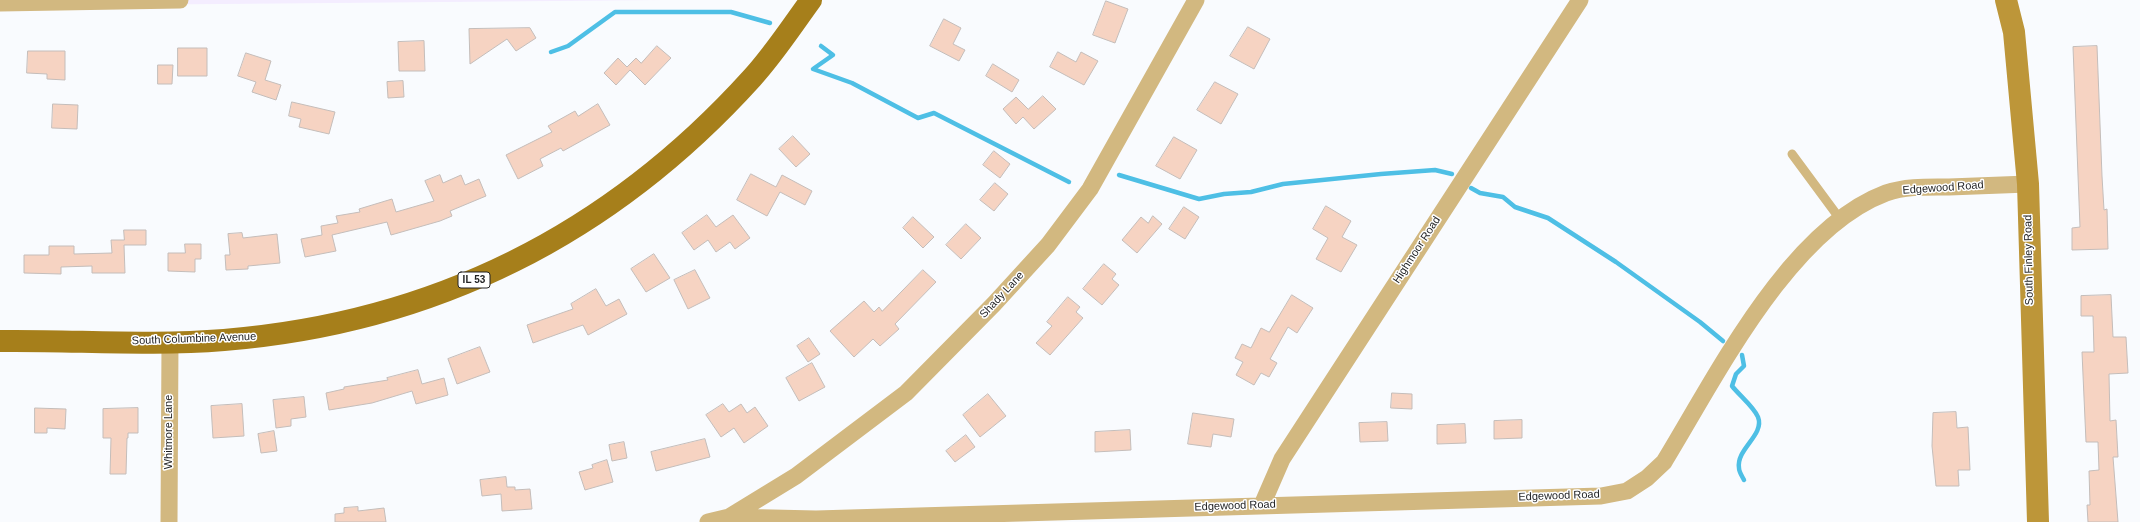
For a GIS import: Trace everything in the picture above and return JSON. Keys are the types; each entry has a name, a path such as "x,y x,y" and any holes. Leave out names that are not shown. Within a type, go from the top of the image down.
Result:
{"main road":[{"name":"South Columbine Avenue","path":"0,341 37,340 170,342 261,336 296,331 365,317 428,298 490,273 526,256 610,205 640,184 692,140 754,77 811,0"},
{"name":"South Finley Road","path":"2006,0 2014,32 2028,184 2038,522"}],"street":[{"path":"0,3 180,0"},
{"name":"Shady Lane","path":"729,518 796,476 906,393 994,304 1048,245 1090,189 1196,0"},
{"name":"Highmoor Road","path":"1262,505 1282,459 1580,0"},
{"name":"Edgewood Road","path":"729,518 816,519 1601,496 1627,491 1647,478 1664,462 1754,315 1796,260 1840,219 1860,205 1887,193 1914,188 2028,184"},
{"name":"Whitmore Lane","path":"169,522 170,342"},
{"path":"708,522 729,518"}],"lane":[{"path":"1792,154 1840,219"}],"shaded area":[{"path":"0,0 666,0 0,6"}],"building":[{"path":"1106,1 1128,9 1115,43 1093,35"},
{"path":"944,19 961,28 953,44 965,50 959,61 930,46"},
{"path":"1248,27 1270,39 1254,69 1230,56"},
{"path":"530,28 536,38 516,51 507,39 470,64 469,29"},
{"path":"424,41 425,71 399,71 398,42"},
{"path":"657,46 671,58 645,85 630,70 616,85 604,73 618,58 627,67 636,58 641,63"},
{"path":"2097,46 2102,176 2104,210 2107,209 2108,249 2072,250 2072,228 2080,227 2073,47"},
{"path":"178,48 207,48 207,76 178,76"},
{"path":"28,51 65,51 65,80 47,79 47,74 27,73"},
{"path":"1058,52 1076,62 1081,52 1098,61 1084,85 1050,67"},
{"path":"246,53 271,61 265,80 281,85 276,100 252,92 256,82 238,76"},
{"path":"993,64 1019,80 1012,92 986,76"},
{"path":"158,65 173,65 172,84 158,84"},
{"path":"403,81 404,97 388,98 387,82"},
{"path":"1215,82 1238,94 1221,124 1197,110"},
{"path":"1043,96 1056,109 1034,129 1023,117 1016,124 1003,109 1016,97 1028,109"},
{"path":"292,102 335,112 329,134 299,127 301,119 289,116"},
{"path":"53,104 78,105 77,129 52,128"},
{"path":"598,104 610,125 563,151 561,148 540,159 543,166 518,179 506,155 552,132 548,126 575,111 578,116"},
{"path":"793,136 810,154 796,167 779,149"},
{"path":"1174,137 1197,150 1180,179 1156,166"},
{"path":"994,151 1010,164 1000,178 983,165"},
{"path":"751,174 776,187 782,175 812,191 805,205 780,192 767,216 737,200"},
{"path":"440,175 443,183 461,175 465,185 479,179 486,196 450,211 452,216 440,221 391,235 387,222 332,235 336,251 305,257 301,239 322,235 321,226 338,223 336,216 360,212 359,209 392,199 396,212 434,201 425,181"},
{"path":"995,183 1008,194 994,211 980,200"},
{"path":"1326,206 1351,221 1342,237 1357,245 1341,272 1316,259 1328,238 1313,229"},
{"path":"1184,207 1199,217 1185,239 1169,229"},
{"path":"707,215 716,227 733,215 750,238 735,249 730,242 716,252 708,240 694,250 682,233"},
{"path":"1153,216 1162,224 1137,253 1122,240 1141,217 1148,223"},
{"path":"913,217 934,237 923,248 903,228"},
{"path":"966,224 981,238 961,259 946,245"},
{"path":"124,230 146,230 146,245 124,245 125,273 92,273 92,266 61,267 61,274 24,273 24,255 49,255 49,246 74,246 74,254 112,253 111,240 124,240"},
{"path":"242,233 243,238 277,234 280,263 248,266 248,269 226,270 225,255 230,255 228,234"},
{"path":"185,244 201,244 201,259 195,259 195,272 168,271 168,253 185,253"},
{"path":"654,254 670,278 646,292 631,269"},
{"path":"1104,264 1116,274 1112,279 1119,285 1102,305 1083,289"},
{"path":"695,270 710,298 688,309 674,280"},
{"path":"923,270 936,282 895,324 899,329 880,346 873,339 854,357 830,331 864,301 874,312 879,307 882,311"},
{"path":"596,289 606,306 619,299 627,314 588,335 583,325 533,343 527,325 573,309 571,304"},
{"path":"1292,295 1313,308 1297,333 1288,327 1270,359 1277,363 1269,377 1261,373 1254,385 1236,375 1243,362 1235,358 1242,344 1251,348 1261,328 1269,332"},
{"path":"2111,295 2113,337 2126,337 2128,373 2109,374 2110,421 2116,420 2118,457 2113,457 2118,522 2088,522 2087,505 2090,505 2089,471 2099,470 2098,442 2086,442 2082,352 2094,352 2093,316 2081,316 2081,296"},
{"path":"1068,297 1080,307 1076,312 1083,318 1050,355 1036,343 1052,326 1047,322"},
{"path":"809,338 820,354 808,362 797,346"},
{"path":"480,347 490,372 457,384 448,359"},
{"path":"812,363 825,387 799,401 786,378"},
{"path":"418,370 422,384 444,378 448,395 416,404 412,391 372,403 329,410 326,393 344,389 344,387 388,380 387,378"},
{"path":"1392,393 1412,394 1412,409 1391,408"},
{"path":"988,394 1006,416 980,437 963,415"},
{"path":"304,397 306,417 291,419 291,426 276,428 273,400"},
{"path":"242,404 244,436 213,438 211,406"},
{"path":"723,404 729,412 741,404 747,413 755,407 768,426 744,443 734,428 721,437 706,415"},
{"path":"35,408 66,409 65,429 47,428 47,433 35,433"},
{"path":"138,408 138,433 128,433 127,438 126,474 110,474 111,438 103,438 103,409"},
{"path":"1956,412 1957,428 1968,427 1970,470 1958,470 1959,486 1936,486 1932,446 1933,413"},
{"path":"1193,413 1234,419 1231,437 1213,434 1211,447 1188,444"},
{"path":"1522,420 1522,438 1494,439 1494,421"},
{"path":"1387,422 1388,441 1360,442 1359,423"},
{"path":"1465,424 1466,443 1437,444 1437,425"},
{"path":"1130,430 1131,450 1095,452 1095,432"},
{"path":"274,431 277,451 261,453 258,434"},
{"path":"966,435 975,447 955,462 946,451"},
{"path":"705,439 710,457 656,471 651,452"},
{"path":"624,442 627,458 612,461 609,445"},
{"path":"607,460 613,482 585,490 579,472 593,468 592,465"},
{"path":"506,477 507,487 515,487 515,490 530,489 532,509 502,511 501,494 482,496 480,480"},
{"path":"358,507 358,511 384,508 386,522 335,522 335,514 344,513 344,508"}],"waterway":[{"path":"551,52 568,46 615,12 731,12 770,23"},
{"path":"821,46 833,55 813,69 852,83 918,118 934,113 1069,182"},
{"path":"1119,175 1199,199 1224,194 1251,192 1283,184 1381,174 1435,170 1452,174"},
{"path":"1471,188 1480,193 1503,197 1515,207 1548,218 1616,262 1700,322 1723,341"},
{"path":"1742,355 1744,366 1736,374 1732,386 1756,413 1759,424 1758,430 1739,461 1739,468 1744,480"}]}
